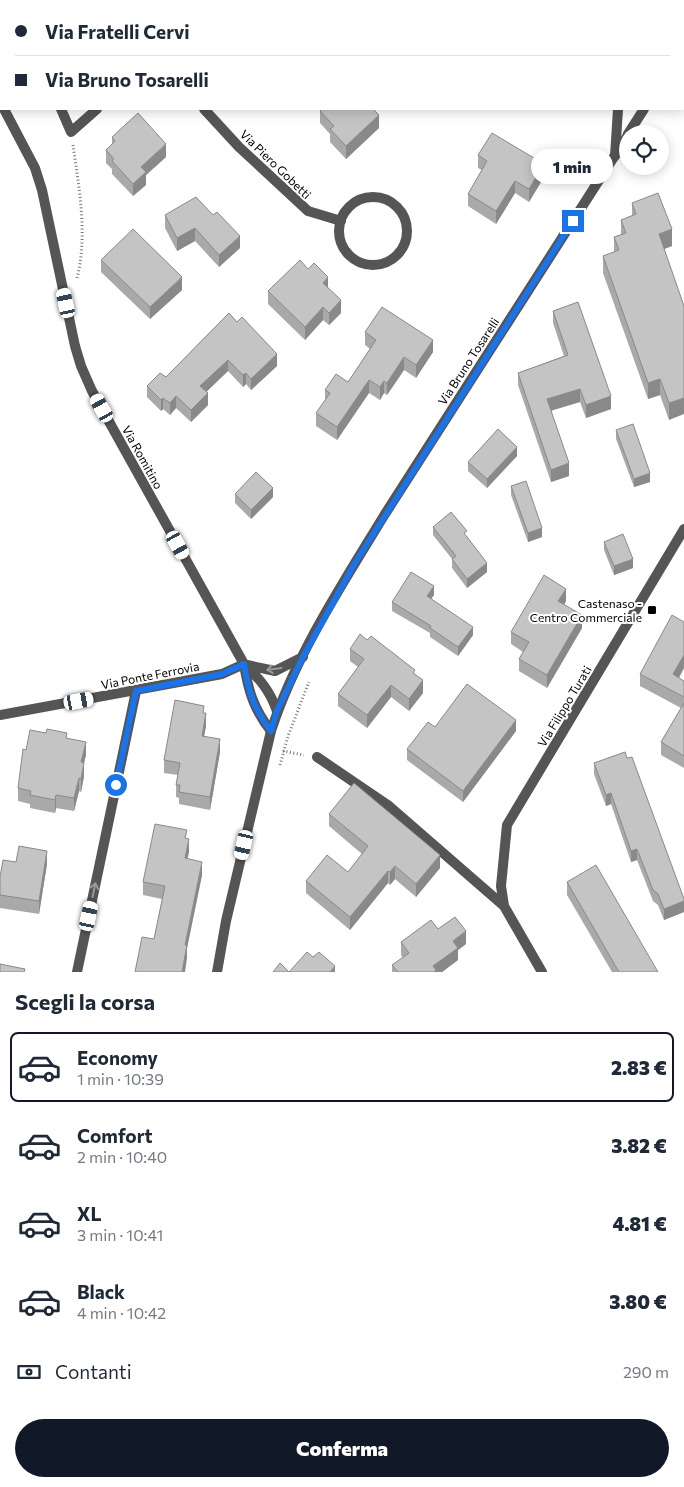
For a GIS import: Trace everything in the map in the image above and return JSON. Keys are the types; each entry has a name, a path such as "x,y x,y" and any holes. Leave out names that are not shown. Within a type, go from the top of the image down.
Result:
{"street":[{"name":"Via Romitino","path":"5,110 35,168 42,190 81,366 92,391 244,664 264,683 277,711"},
{"path":"61,110 70,132 96,110"},
{"name":"Via Piero Gobetti","path":"205,110 239,147 308,211 341,221"},
{"path":"615,156 618,110"},
{"name":"Via Bruno Tosarelli","path":"634,125 643,110"},
{"name":"Via Bruno Tosarelli","path":"218,972 226,921 271,731 277,711 303,657 355,563 385,514 619,149"},
{"path":"364,198 387,200 397,206 405,221 407,238 403,248 396,257 387,263 376,266 365,265 346,253 339,232 341,221 346,211 354,203 364,198"},
{"name":"Via Filippo Turati","path":"504,906 501,886 507,825 684,529"},
{"path":"244,664 260,670 275,671 303,657"},
{"name":"Via Romitino","path":"244,664 248,691 261,719 271,731"},
{"name":"Via Ponte Ferrovia","path":"0,715 222,674 244,664"},
{"path":"77,972 136,691"},
{"name":"Via Filippo Turati","path":"317,757 389,806 504,906 542,972"}],"path":[{"path":"66,303 78,276 82,241 78,180 70,132"},
{"path":"279,770 284,750 311,677"},
{"path":"266,751 284,750 317,757"}],"building":[{"path":"374,110 379,115 346,146 330,129 334,126 320,111"},
{"path":"138,113 166,144 141,167 146,172 133,184 112,161 114,159 106,150 115,141 112,137"},
{"path":"492,133 544,164 529,189 515,181 496,211 468,194 487,161 478,155"},
{"path":"658,193 672,229 659,234 684,306 684,398 669,403 660,379 648,383 603,256 619,250 614,237 626,233 621,220 636,214 632,203"},
{"path":"196,197 213,215 217,212 240,236 219,255 195,228 177,238 165,215"},
{"path":"133,229 182,277 150,307 101,260"},
{"path":"300,260 308,269 314,263 328,277 323,283 341,300 329,313 323,307 305,327 268,291"},
{"path":"578,302 611,396 586,405 580,389 547,399 569,463 551,470 518,373 568,355 553,311"},
{"path":"382,307 433,340 416,365 404,357 387,383 384,381 380,387 369,380 337,427 316,413 330,393 325,390 336,374 348,382 376,340 365,332"},
{"path":"229,313 237,322 242,317 277,354 251,379 246,373 243,375 228,360 200,386 208,393 191,410 176,396 170,403 163,398 161,400 147,386 160,373 166,377"},
{"path":"633,424 650,473 634,479 616,430"},
{"path":"498,429 517,447 487,479 468,462"},
{"path":"256,472 273,488 251,510 235,494"},
{"path":"526,481 542,528 528,533 511,486"},
{"path":"451,512 467,531 464,533 487,563 467,579 452,559 456,556 433,527"},
{"path":"623,534 633,559 614,566 604,542"},
{"path":"411,572 434,586 427,596 473,627 458,647 430,628 431,626 392,602"},
{"path":"544,575 566,589 558,601 582,615 547,675 519,659 529,642 511,632"},
{"path":"672,615 684,622 684,655 673,674 684,681 684,697 640,674"},
{"path":"360,634 367,640 371,636 415,670 413,673 423,680 409,699 391,685 367,715 338,694 364,659 350,649"},
{"path":"467,684 516,720 463,791 407,749 428,722 435,727"},
{"path":"175,700 204,706 203,713 206,713 202,736 220,739 210,797 179,792 180,785 176,785 180,763 164,760"},
{"path":"684,703 684,756 661,742"},
{"path":"47,729 67,733 66,738 86,742 81,762 84,763 81,779 79,778 74,798 56,795 55,800 30,795 31,791 18,788 23,749 26,750 30,730 46,733"},
{"path":"625,752 627,758 632,757 684,899 684,901 664,909 658,894 653,890 637,849 631,851 611,793 606,795 594,763"},
{"path":"354,783 440,855 416,884 395,866 390,872 388,871 350,917 306,881 327,855 348,872 368,846 329,814"},
{"path":"155,824 187,830 185,838 189,839 185,858 202,862 185,945 187,945 182,972 135,972 142,937 154,939 165,886 143,882"},
{"path":"19,846 47,851 39,901 0,895 0,877 3,860 16,862"},
{"path":"596,865 658,972 619,972 567,882"},
{"path":"455,917 466,931 453,941 458,948 433,966 436,970 434,972 398,972 392,965 409,953 401,942 431,920 438,929"},
{"path":"307,952 313,957 319,952 335,966 330,972 289,972"},
{"path":"280,963 289,972 273,972"},
{"path":"0,964 25,969 24,972 0,972"}],"place":[{"name":"Castenaso - Centro Commerciale","path":"652,610"}],"route":[{"path":"116,785 136,691 222,674 244,664 248,691 261,719 271,731 277,711 303,657 355,563 573,221"}]}
